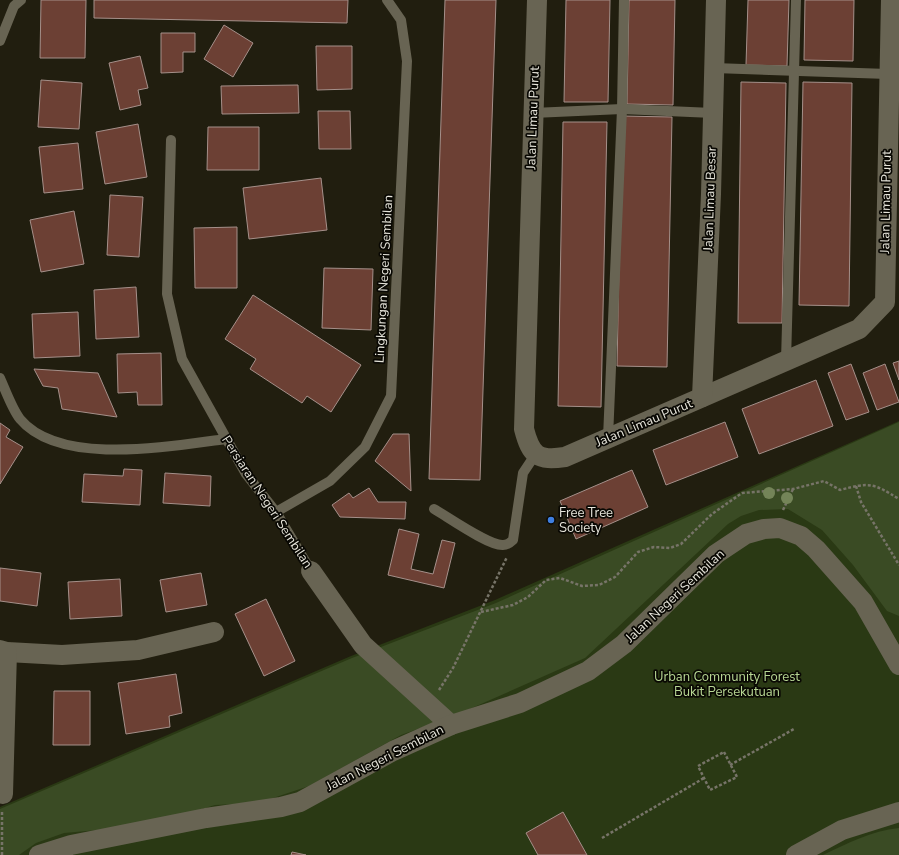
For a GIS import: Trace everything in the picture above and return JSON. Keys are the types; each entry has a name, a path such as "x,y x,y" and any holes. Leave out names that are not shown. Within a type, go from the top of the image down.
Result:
{"street":[{"name":"Jalan Limau Purut","path":"536,0 524,429 528,445 535,455 550,459 565,457 859,330 885,302 888,74 891,0"},
{"name":"Jalan Limau Besar","path":"702,397 716,0"},
{"name":"Jalan Negeri Sembilan","path":"39,855 71,844 206,818 281,807 300,802 393,751 451,725 520,704 588,671 624,644 716,554 746,534 764,529 780,528 801,536 816,549 863,602 899,665"},
{"name":"Persiaran Negeri Sembilan","path":"311,571 363,646 451,725"},
{"path":"3,794 3,651 62,655 138,650 214,632"},
{"path":"796,855 842,830 899,812"}],"lane":[{"path":"0,41 14,6 20,0"},
{"name":"Lingkungan Negeri Sembilan","path":"276,512 330,481 365,447 391,396 407,61 401,20 387,0"},
{"path":"608,438 622,109 624,0"},
{"path":"786,361 796,0"},
{"path":"714,68 888,74"},
{"path":"533,113 622,109 713,113"},
{"name":"Persiaran Negeri Sembilan","path":"171,140 166,294 182,359 246,474 276,512 311,571"},
{"path":"0,378 20,418 47,440 88,450 157,448 226,439"},
{"path":"434,509 488,541 501,545 509,543 513,540 523,473 535,455"}],"path":[{"path":"481,612 513,605 528,597 546,580 560,578 582,586 599,585 615,577 638,552 654,547 670,548 681,544 712,514 742,493 794,489 824,481 840,490 856,486 876,485 899,499"},
{"path":"856,486 861,502 899,564"},
{"path":"780,528 782,512 794,489"},
{"path":"429,705 453,668 507,560 509,543"},
{"path":"730,765 794,729"},
{"path":"724,752 737,777 710,790 704,778 698,766 724,752"},
{"path":"602,838 704,778"},
{"path":"2,855 3,794"}],"green space":[{"name":"Urban Community Forest Bukit Persekutuan","path":"899,421 899,855 0,855 0,807 351,656 495,600"},
{"path":"899,422 899,616 887,611 853,565 822,530 788,509 759,510 741,516 728,524 585,658 456,715 401,735 309,786 258,803 215,805 176,817 109,829 64,833 36,843 19,855 0,855 0,809 352,658 496,603"},
{"path":"899,828 899,855 823,855 869,835"}],"building":[{"path":"41,0 86,0 85,58 40,58"},
{"path":"94,0 348,0 347,23 94,18"},
{"path":"445,0 496,0 480,480 429,479"},
{"path":"566,0 610,0 608,102 564,102"},
{"path":"629,0 675,0 673,105 627,104"},
{"path":"748,0 789,0 787,66 746,65"},
{"path":"805,0 854,0 853,61 804,60"},
{"path":"224,25 253,43 233,77 204,59"},
{"path":"161,33 195,33 195,52 183,52 183,72 161,73"},
{"path":"316,46 352,46 352,89 317,90"},
{"path":"140,56 148,88 138,90 141,105 120,110 109,63"},
{"path":"41,80 82,83 79,129 38,127"},
{"path":"741,82 786,83 782,323 738,323"},
{"path":"803,82 852,83 849,306 799,305"},
{"path":"298,85 299,113 222,114 221,86"},
{"path":"318,111 350,111 351,149 319,149"},
{"path":"622,116 672,117 667,367 617,366"},
{"path":"563,122 607,122 601,407 558,406"},
{"path":"138,124 147,177 105,184 96,132"},
{"path":"208,127 259,127 259,170 207,170"},
{"path":"78,143 83,189 44,193 39,147"},
{"path":"321,178 327,230 249,239 243,188"},
{"path":"110,195 143,197 139,257 107,255"},
{"path":"74,211 84,264 41,272 30,220"},
{"path":"237,227 237,288 195,288 194,228"},
{"path":"324,268 373,269 371,330 322,328"},
{"path":"136,287 139,337 96,339 94,290"},
{"path":"253,295 361,365 331,412 307,396 302,403 250,369 256,359 225,339"},
{"path":"78,312 80,356 34,358 32,314"},
{"path":"161,353 162,405 138,405 137,392 118,393 117,354"},
{"path":"899,361 899,380 893,363"},
{"path":"851,364 869,412 846,420 828,373"},
{"path":"885,364 899,402 877,410 863,373"},
{"path":"34,369 98,373 117,417 62,409 58,388 43,386"},
{"path":"816,380 833,426 759,454 742,409"},
{"path":"725,422 738,457 666,485 653,450"},
{"path":"0,423 10,430 6,437 23,447 0,484"},
{"path":"393,434 409,434 411,491 375,461"},
{"path":"124,469 142,470 140,505 82,502 84,474 123,476"},
{"path":"632,470 648,507 576,539 560,501"},
{"path":"165,473 211,476 210,506 163,503"},
{"path":"369,488 378,502 406,502 405,519 340,517 332,505 349,493 353,498"},
{"path":"399,529 419,534 411,569 433,574 442,540 455,543 444,588 388,575"},
{"path":"0,568 41,573 37,606 0,601"},
{"path":"201,573 207,605 166,612 160,580"},
{"path":"120,579 122,616 70,619 68,582"},
{"path":"266,599 295,661 264,676 235,614"},
{"path":"176,674 182,713 169,716 170,727 126,734 118,683"},
{"path":"54,691 90,691 90,745 53,745"},
{"path":"563,812 587,855 538,855 526,833"},
{"path":"292,852 306,855 291,855"}],"place":[{"name":"Free Tree Society","path":"551,520"}]}
